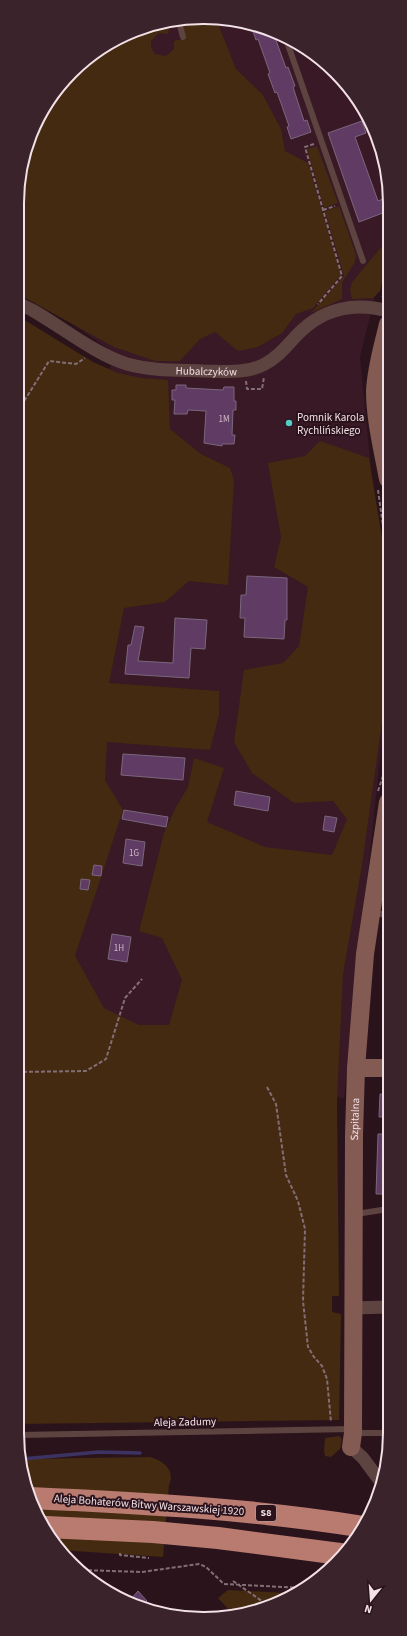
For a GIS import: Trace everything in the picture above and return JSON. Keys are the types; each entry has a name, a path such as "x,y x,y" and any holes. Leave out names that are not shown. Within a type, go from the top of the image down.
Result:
{"highway":[{"name":"Aleja Bohaterów Bitwy Warszawskiej 1920","path":"37,1498 167,1505 265,1513 357,1526"},
{"path":"51,1527 152,1532 218,1538 336,1553"}],"street":[{"name":"Hubalczyków","path":"24,306 112,358 128,364 167,369 223,371 253,369 270,361 285,350 309,324 337,310 350,306 368,306 383,310"},
{"path":"383,345 379,361 375,392 376,408 383,449"},
{"name":"Szpitalna","path":"353,1437 356,1068 361,998 370,913 383,823"},
{"path":"356,1068 383,1068"},
{"path":"353,1308 383,1307"},
{"path":"353,1437 363,1458 377,1477"}],"lane":[{"path":"180,26 183,37"},
{"path":"288,46 363,261"},
{"path":"370,913 383,914"},
{"path":"354,1214 383,1210"},
{"name":"Aleja Zadumy","path":"24,1435 332,1429 353,1437 383,1434"}],"path":[{"path":"315,307 342,276 305,147 321,142"},
{"path":"323,210 342,203"},
{"path":"24,402 49,361 76,364 91,354"},
{"path":"24,1072 86,1071 106,1059 125,998 142,979"},
{"path":"267,1087 276,1104 286,1175 298,1201 305,1229 303,1301 308,1346 314,1357 322,1366 327,1379 332,1429"},
{"path":"120,1553 120,1556 149,1558"},
{"path":"89,1570 142,1572 199,1564 206,1567 224,1584 294,1588"},
{"path":"233,1581 236,1585 262,1602"}],"shaded area":[{"path":"192,24 215,24 239,27 272,38 303,54 313,61 338,85 346,94 359,114 377,157 383,192 383,275 375,296 360,357 383,593 383,730 344,1098 24,1072 24,869 113,352 24,290 24,192 27,168 38,135 54,104 61,94 85,69 104,54 135,38 168,27"},
{"path":"192,24 218,25 236,69 263,95 281,129 285,151 308,163 341,275 313,308 296,314 282,333 258,347 238,351 215,332 200,339 180,361 155,361 114,347 24,297 24,192 30,157 43,124 61,94 85,69 94,61 114,48 157,30 169,27 168,34 159,33 151,41 151,48 155,54 166,56 174,49 174,41 186,38 183,26"},
{"path":"317,146 338,203 324,208 307,149"},
{"path":"339,206 356,255 355,262 342,283 342,299 311,313 344,276 325,211"},
{"path":"383,245 383,283 380,291 373,298 352,299 350,290 352,282"},
{"path":"24,320 93,362 118,373 142,378 168,380 170,429 201,454 230,468 234,480 228,585 189,581 165,602 124,608 109,683 219,691 219,715 210,750 107,742 105,780 123,810 75,956 104,1008 139,1025 169,1025 182,980 162,938 139,931 164,833 176,807 188,787 194,758 224,768 207,822 265,847 332,855 347,819 333,801 294,803 252,773 234,742 244,670 283,663 299,646 308,587 274,567 281,537 268,463 305,456 320,441 369,458 383,544 383,715 362,865 343,974 337,1100 339,1296 332,1296 332,1312 341,1314 339,1420 24,1424"},
{"path":"339,1436 342,1439 340,1449 331,1457 325,1456 325,1438"},
{"path":"150,1457 164,1463 171,1475 171,1480 169,1485 163,1557 69,1551 54,1532 43,1512 30,1479 26,1459"},
{"path":"228,1590 283,1593 250,1606 229,1610 218,1598"}],"building":[{"path":"253,31 276,40 286,68 288,67 295,86 293,87 304,121 307,120 311,132 291,139 287,127 289,126 277,92 275,93 268,74 270,73 258,39 256,40"},
{"path":"362,121 366,133 355,137 378,201 383,199 383,213 359,222 328,133"},
{"path":"176,385 186,385 186,388 223,390 224,387 234,387 234,401 236,401 236,410 233,410 232,435 235,435 234,444 222,444 222,446 204,443 206,411 188,410 187,414 174,414 175,400 172,400 172,390 176,390"},
{"path":"247,576 287,578 287,620 285,620 284,639 244,637 245,618 240,618 241,595 246,595"},
{"path":"175,618 207,620 205,649 191,648 189,678 125,674 128,645 131,645 135,626 144,627 138,661 173,663"},
{"path":"123,754 185,758 183,780 121,775"},
{"path":"236,791 270,797 268,811 234,805"},
{"path":"124,810 168,817 166,827 122,819"},
{"path":"325,816 337,818 334,832 323,830"},
{"path":"126,839 145,842 142,866 123,863"},
{"path":"94,865 102,866 101,876 92,875"},
{"path":"81,879 90,880 88,890 80,889"},
{"path":"112,934 131,937 127,962 108,959"},
{"path":"380,1094 383,1094 383,1117 379,1117"},
{"path":"378,1134 383,1134 383,1194 376,1194"},
{"path":"138,1591 147,1601 146,1602 133,1597"}],"waterway":[{"path":"26,1459 99,1452 140,1453"}],"place":[{"name":"Pomnik Karola Rychlińskiego","path":"289,423"}]}
